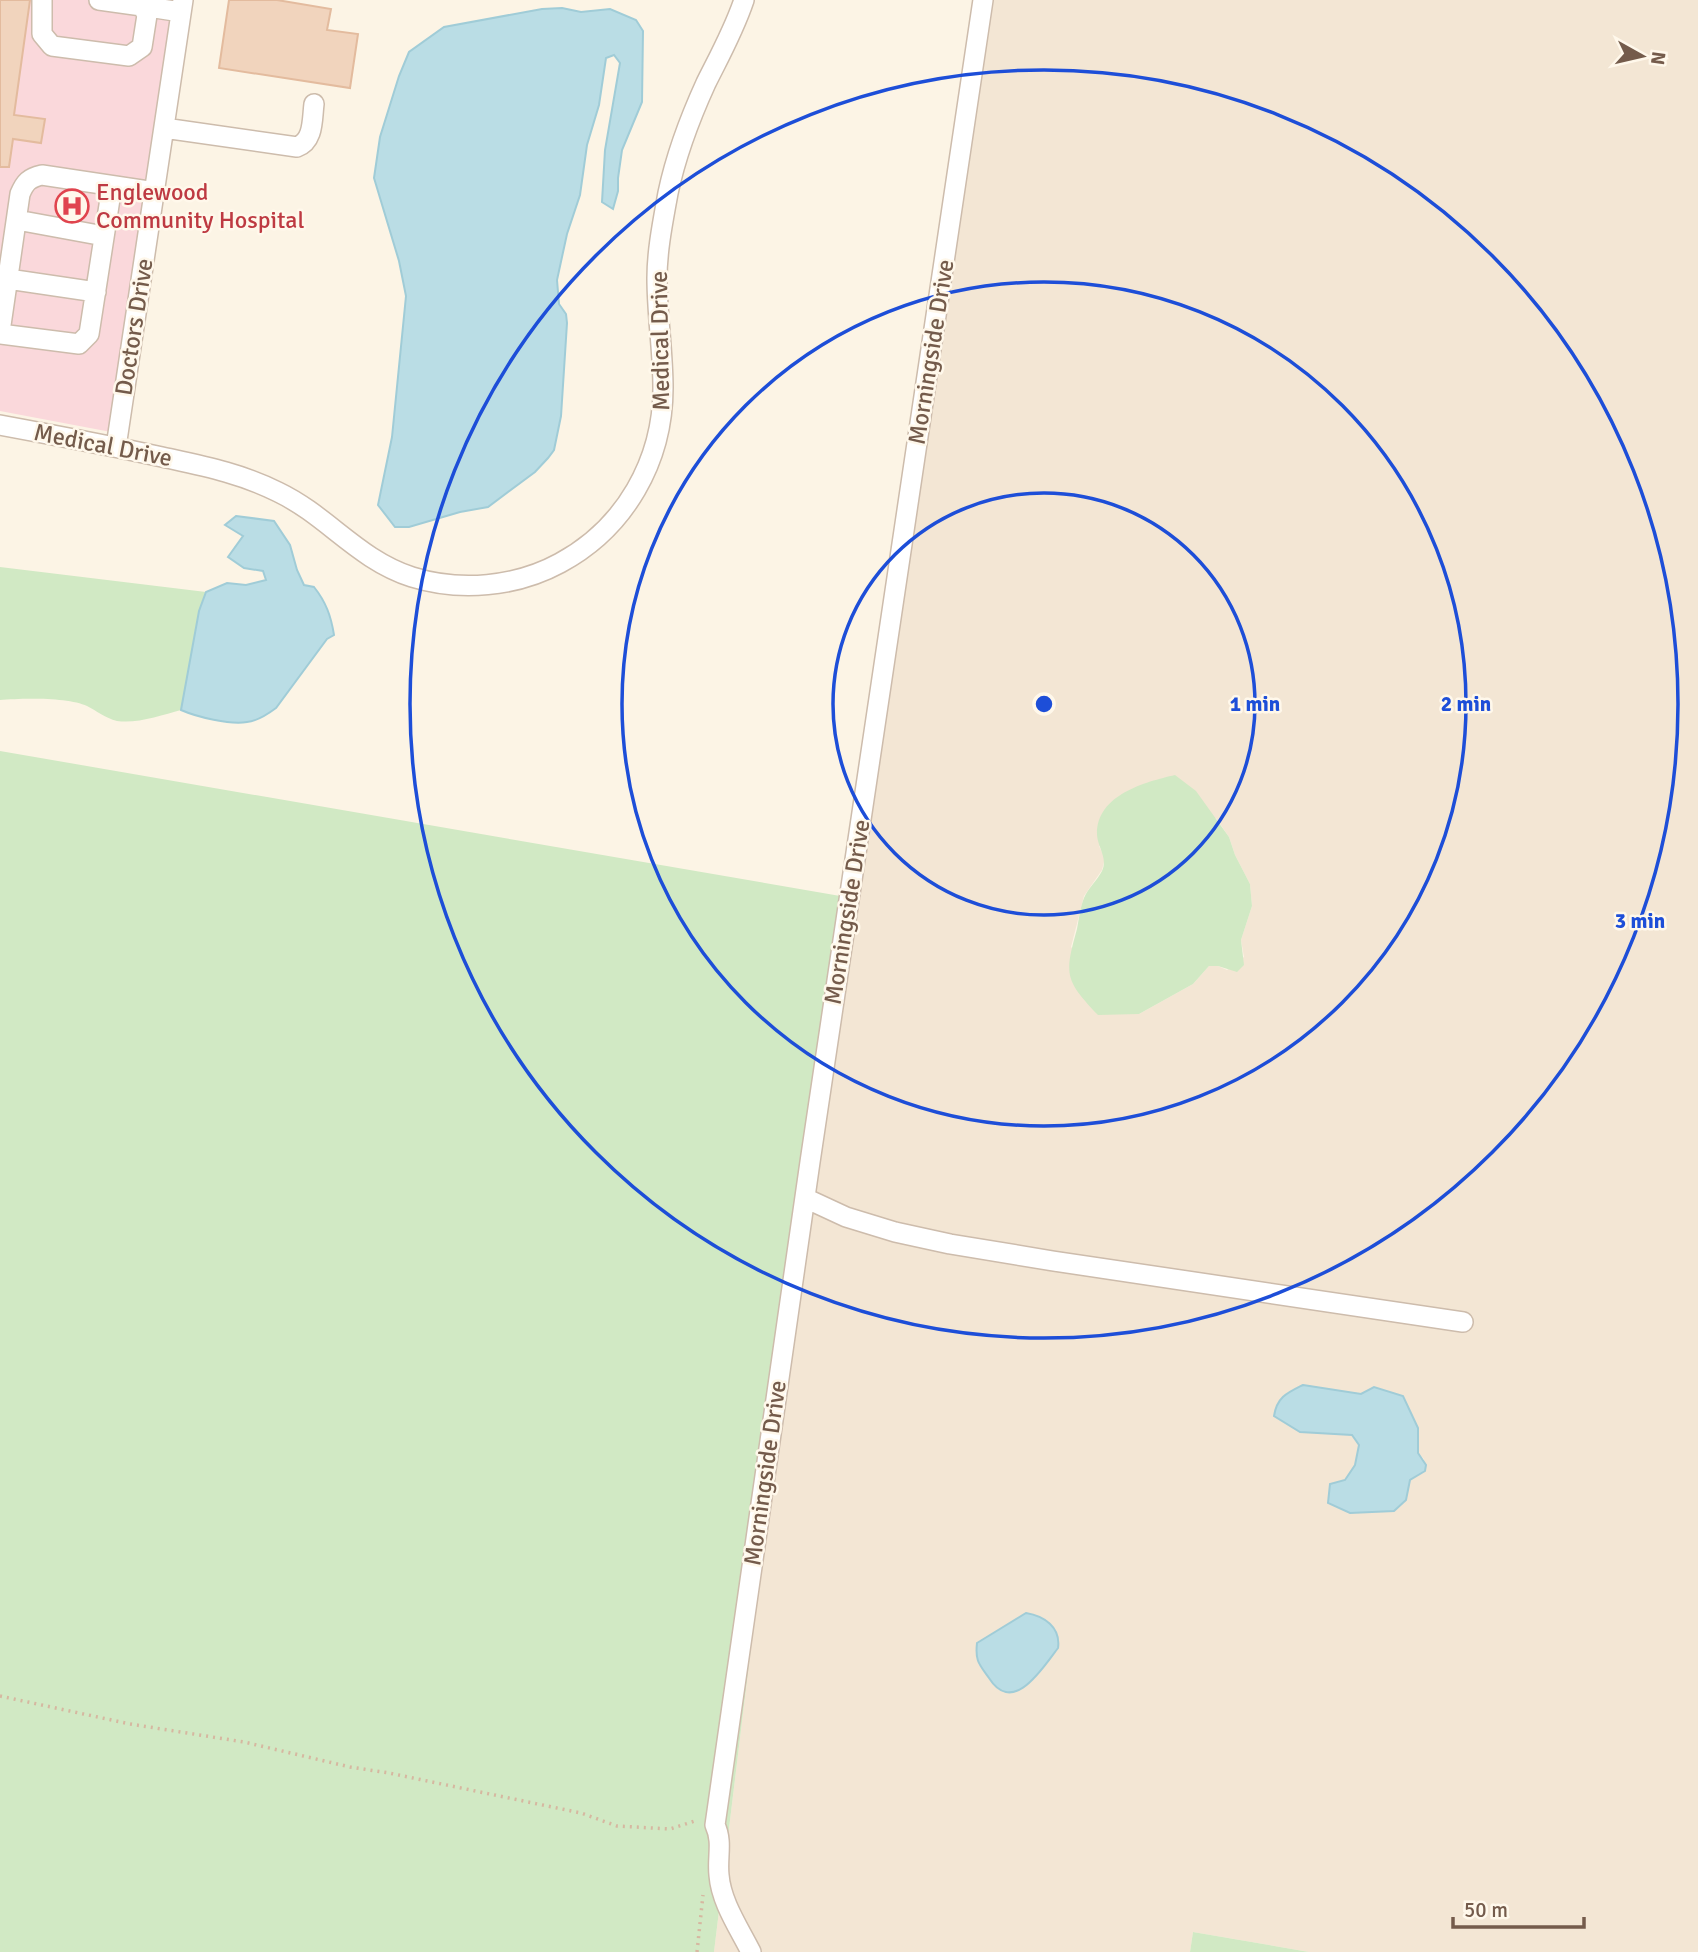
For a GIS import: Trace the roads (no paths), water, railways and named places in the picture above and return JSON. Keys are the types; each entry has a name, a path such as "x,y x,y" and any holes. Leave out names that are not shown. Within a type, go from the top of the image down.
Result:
{"street":[{"path":"42,0 43,34 52,46 129,57 142,47 147,15 142,6"},
{"path":"99,0 142,6 182,6"},
{"name":"Medical Drive","path":"0,425 237,474 303,506 379,564 429,581 479,586 517,580 553,567 583,549 612,524 633,496 652,456 662,416 657,274 669,191 694,112 729,40 744,0"},
{"name":"Morningside Drive","path":"751,1952 724,1899 719,1875 720,1835 715,1825 804,1198 984,0"},
{"name":"Doctors Drive","path":"116,447 182,6"},
{"path":"164,128 298,147 309,138 314,104"},
{"path":"112,186 89,334 79,344 0,333 20,194 25,183 32,177 42,176 155,192"},
{"path":"16,220 104,236"},
{"path":"8,279 96,292"},
{"path":"804,1198 846,1217 895,1232 950,1244 1463,1322"}],"water":[{"path":"562,8 581,12 610,9 636,20 643,31 642,102 622,150 618,191 613,209 602,202 605,150 620,63 614,55 606,58 599,105 587,145 580,195 567,234 557,280 559,304 566,314 567,323 561,416 554,450 535,472 488,507 409,527 395,527 378,505 392,437 406,296 399,261 374,178 380,137 399,76 409,52 444,27 542,9"},
{"path":"236,516 274,521 290,545 304,585 314,587 325,604 334,635 327,639 276,708 259,719 240,723 214,720 181,710 199,611 206,592 227,583 246,585 266,580 263,571 244,568 228,557 243,536 225,525"},
{"path":"1303,1385 1361,1394 1374,1387 1403,1396 1418,1428 1418,1453 1426,1465 1425,1471 1410,1480 1406,1500 1394,1511 1350,1513 1328,1503 1330,1484 1345,1480 1355,1465 1359,1445 1352,1435 1300,1432 1274,1416 1280,1400"},
{"path":"1026,1613 1045,1620 1054,1628 1058,1648 1026,1685 1017,1691 1008,1692 998,1688 980,1666 977,1643"}],"place":[{"name":"Englewood Community Hospital","path":"72,206"}]}
